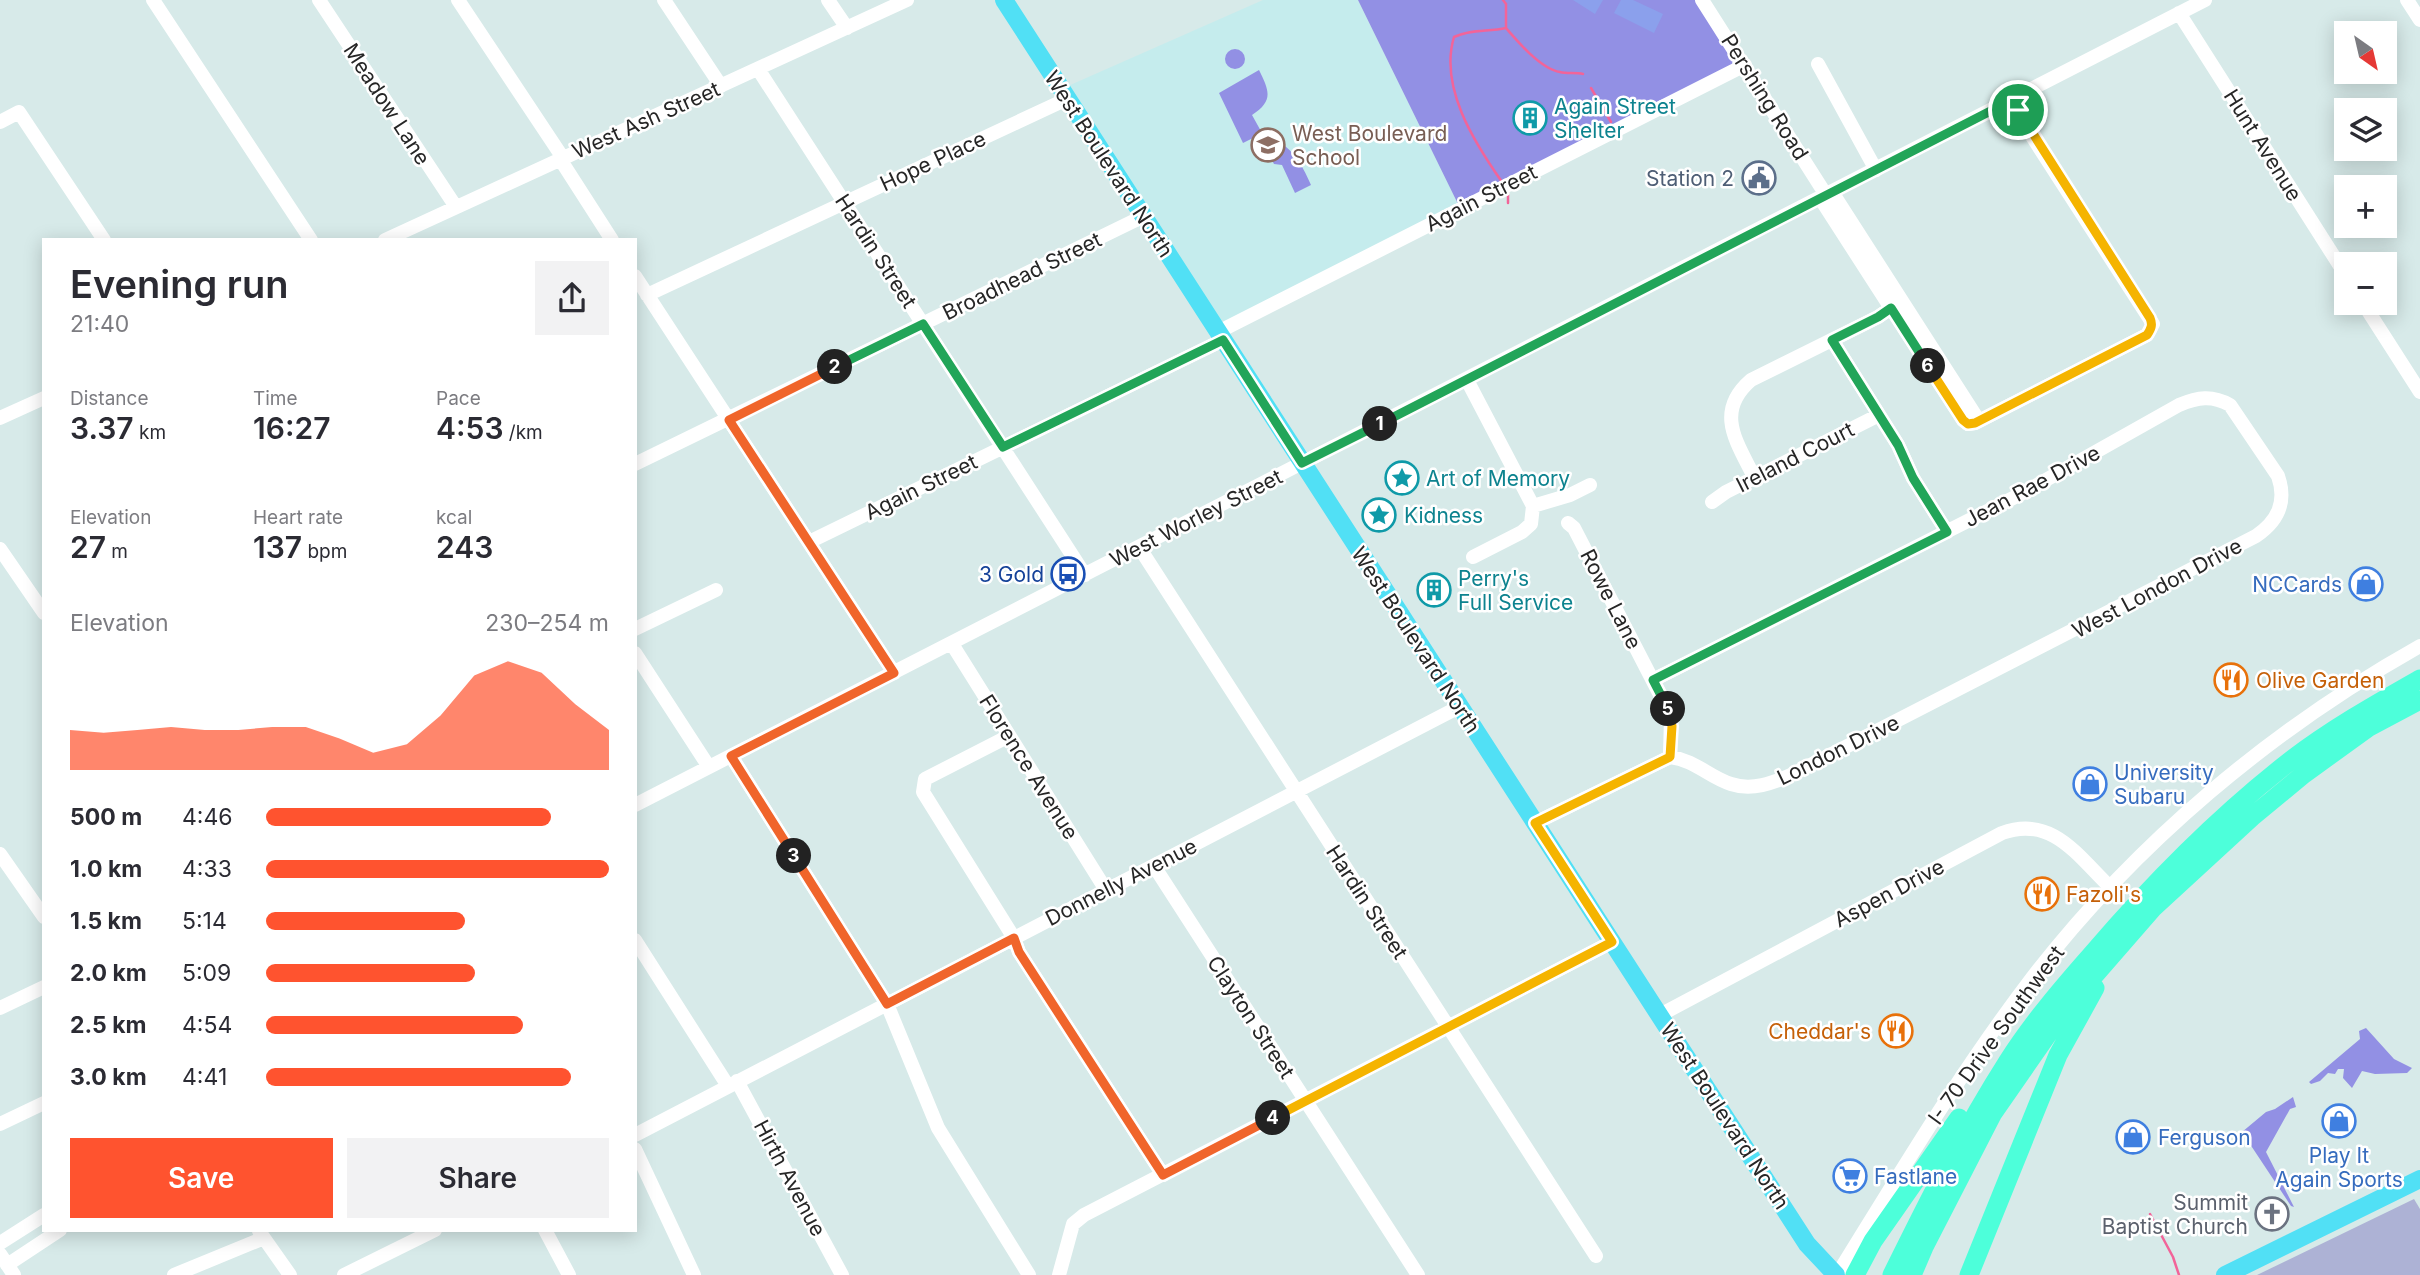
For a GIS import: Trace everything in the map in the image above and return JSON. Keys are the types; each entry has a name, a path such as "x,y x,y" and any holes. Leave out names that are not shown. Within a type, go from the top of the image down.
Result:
{"highway":[{"path":"1892,1275 1958,1143 2009,1059 2053,999 2148,890 2194,845 2291,761 2379,702 2420,679"},
{"path":"1912,1275 1993,1113 2066,1009 2153,908 2304,774 2369,727 2420,700"},
{"path":"1969,1275 2058,1055 2116,951"},
{"path":"1855,1275 1873,1241 1991,1074 2009,1059"}],"main road":[{"name":"West Boulevard North","path":"1004,0 1807,1244 1836,1275"},
{"path":"2225,1275 2419,1182"}],"street":[{"path":"153,0 310,238"},
{"name":"Meadow Lane","path":"319,0 456,207"},
{"path":"458,0 611,238"},
{"path":"664,0 721,86"},
{"path":"828,0 847,28"},
{"name":"West Ash Street","path":"389,238 907,0"},
{"name":"Pershing Road","path":"1702,0 1826,195 1891,308 1963,420 1974,422"},
{"name":"West Worley Street","path":"637,804 2205,0"},
{"path":"2407,0 2420,20"},
{"name":"Hunt Avenue","path":"2179,13 2334,257"},
{"path":"1818,64 1876,170"},
{"name":"Again Street","path":"809,542 1003,447 1745,65"},
{"name":"Hardin Street","path":"758,69 1084,575"},
{"name":"Hope Place","path":"647,295 1068,99"},
{"path":"1826,195 1974,422 2147,335 2151,330 2150,318 2026,127 2012,100"},
{"path":"0,122 19,112 103,238"},
{"name":"Broadhead Street","path":"637,463 1144,216"},
{"path":"637,279 894,673"},
{"path":"1754,477 1731,427 1730,417 1736,397 1751,380 1891,308"},
{"path":"2371,315 2420,391"},
{"path":"1832,340 1898,445 1913,478 1947,532"},
{"path":"1467,380 1533,506 1531,524 1522,532 1473,557"},
{"name":"Jean Rae Drive","path":"1653,680 2021,494 2194,398 2219,399 2230,405 2278,476 2282,497 2280,509"},
{"path":"0,418 42,399"},
{"name":"Ireland Court","path":"1712,502 1754,477 1879,415"},
{"path":"1533,506 1570,495 1590,485"},
{"name":"West London Drive","path":"2024,657 2256,536 2271,524 2280,509"},
{"name":"Rowe Lane","path":"1568,523 1574,528 1671,716 1670,757"},
{"name":"Hardin Street","path":"1139,547 1596,1256"},
{"path":"0,549 42,610"},
{"path":"637,628 716,590"},
{"name":"Florence Avenue","path":"952,643 1106,890"},
{"name":"I- 70 Drive Southwest","path":"1836,1275 1958,1081 2032,978 2110,887 2191,809 2246,762 2321,706 2420,646"},
{"path":"637,656 709,767"},
{"name":"London Drive","path":"1670,757 1694,763 1732,784 1770,784 2024,657"},
{"name":"Donnelly Avenue","path":"637,1134 1459,707"},
{"path":"1009,736 925,779 923,792 1014,938 1019,952 1163,1175"},
{"path":"731,756 887,1004 938,1128 1029,1275"},
{"path":"1535,823 1670,757"},
{"name":"Aspen Drive","path":"1660,1016 2017,827 2031,827 2057,836 2110,887"},
{"path":"0,854 42,914"},
{"name":"Clayton Street","path":"1154,866 1418,1275"},
{"path":"1059,1275 1073,1224 1084,1215 1612,942"},
{"name":"Hirth Avenue","path":"637,943 733,1084 842,1275"},
{"path":"0,1008 42,988"},
{"path":"0,1124 42,1103"},
{"path":"637,1153 694,1275"},
{"path":"0,1244 42,1217"},
{"path":"7,1265 57,1232"},
{"path":"344,1275 431,1232"},
{"path":"546,1232 569,1275"},
{"path":"174,1275 261,1234 290,1275"}],"shaded area":[{"name":"West Boulevard School","path":"1263,0 1358,0 1458,204 1223,323 1068,86"},
{"path":"1358,0 1695,0 1735,63 1458,204"},
{"path":"1573,0 1603,0 1595,14"},
{"path":"1621,0 1633,0 1663,14 1654,33 1614,13"},
{"path":"1235,49 1242,52 1245,59 1242,66 1235,69 1228,66 1225,59 1228,52"},
{"path":"1259,70 1268,96 1264,105 1252,115 1262,133 1267,131 1275,144 1279,142 1285,146 1302,167 1311,185 1295,193 1282,165 1274,164 1255,137 1243,143 1219,93"},
{"path":"2366,1028 2394,1059 2412,1068 2407,1073 2375,1074 2362,1071 2352,1088 2343,1078 2344,1069 2338,1069 2335,1074 2328,1073 2320,1081 2311,1084 2309,1082 2360,1039 2359,1031"},
{"path":"2293,1097 2296,1107 2290,1109 2266,1152 2294,1207 2242,1132 2266,1112"},
{"path":"2414,1199 2420,1209 2420,1275 2257,1275"}],"waterway":[{"path":"1503,0 1506,4 1506,28 1530,54 1553,70 1583,74"},
{"path":"1502,182 1481,150 1462,113 1451,75 1451,56 1454,37 1506,28"},
{"path":"1591,88 1611,122"},
{"path":"1508,193 1508,203"},
{"path":"2150,1214 2173,1257 2179,1275"}],"place":[{"name":"Again Street Shelter","path":"1530,118"},
{"name":"West Boulevard School","path":"1268,145"},
{"name":"Station 2","path":"1759,178"},
{"name":"Art of Memory","path":"1402,478"},
{"name":"Kidness","path":"1379,515"},
{"name":"3 Gold","path":"1068,574"},
{"name":"NCCards","path":"2366,584"},
{"name":"Perry's Full Service","path":"1434,590"},
{"name":"Olive Garden","path":"2231,680"},
{"name":"University Subaru","path":"2090,784"},
{"name":"Fazoli's","path":"2042,894"},
{"name":"Cheddar's","path":"1896,1031"},
{"name":"Play It Again Sports","path":"2339,1121"},
{"name":"Ferguson","path":"2133,1137"},
{"name":"Fastlane","path":"1850,1176"},
{"name":"Summit Baptist Church","path":"2272,1214"}],"route":[{"path":"2012,100 2018,110 2026,127 2150,318 2151,330 2147,335 1975,423 1968,424 1891,308 1832,340 1898,445 1913,478 1947,532 1653,680 1671,716 1670,757 1535,823 1612,942 1163,1175 1019,952 1014,938 887,1004 731,756 894,673 729,420 923,324 1003,447 1223,340 1302,463 2012,100"}]}
